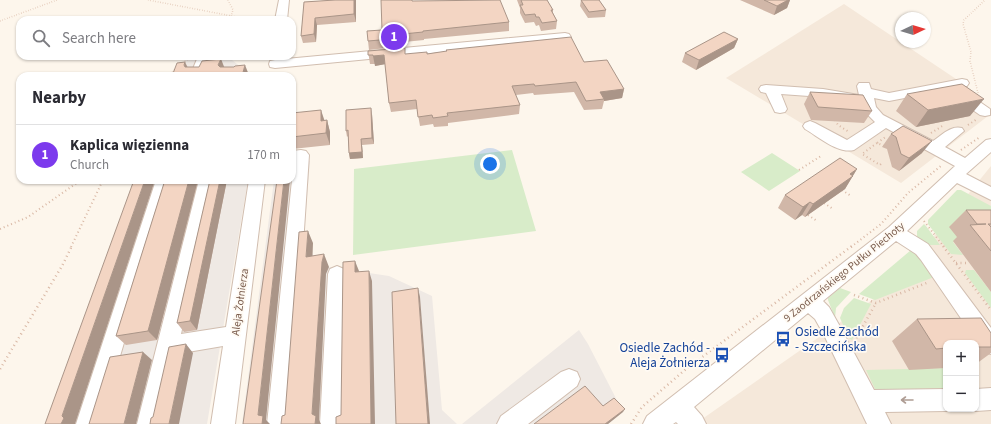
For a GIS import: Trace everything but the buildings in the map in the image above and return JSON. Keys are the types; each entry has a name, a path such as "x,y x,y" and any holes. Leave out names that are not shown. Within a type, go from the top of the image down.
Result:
{"street":[{"path":"282,16 284,0"},
{"path":"275,65 565,36"},
{"path":"196,60 197,72"},
{"path":"780,109 769,89 823,93 866,93 889,97 962,83"},
{"path":"947,86 985,112"},
{"path":"866,93 870,108 885,122 930,142 991,194"},
{"path":"810,126 844,145 852,145 885,122"},
{"path":"930,142 957,127"},
{"name":"9 Zaodrzańskiego Pułku Piechoty","path":"655,424 895,232 958,166 987,141"},
{"path":"279,424 301,155 296,156"},
{"path":"88,424 163,184"},
{"path":"149,424 206,184"},
{"name":"Aleja Żołnierza","path":"223,424 256,184"},
{"path":"895,232 922,249 991,344"},
{"path":"332,424 337,274"},
{"path":"809,301 822,313 880,424"},
{"path":"167,346 235,335"},
{"path":"509,424 569,379"},
{"path":"979,400 991,399"},
{"path":"867,401 943,400"},
{"path":"677,406 694,424"}],"path":[{"path":"0,21 44,6 56,0"},
{"path":"148,0 232,16 233,10 228,0"},
{"path":"979,98 970,61 971,52 963,24 964,20 986,0"},
{"path":"182,64 193,60"},
{"path":"172,72 176,68"},
{"path":"930,142 942,126 957,127 985,112"},
{"path":"836,120 838,125 877,143 862,154 880,165 883,162"},
{"path":"631,424 642,408 686,369 881,224 908,193 958,166 975,139 987,141"},
{"path":"799,170 821,156"},
{"path":"0,229 28,217 75,184"},
{"path":"0,369 62,266 101,184"},
{"path":"842,190 851,196"},
{"path":"824,203 833,209"},
{"path":"808,215 817,221"},
{"path":"924,220 991,310"},
{"path":"956,263 969,263"},
{"path":"851,346 876,303 932,281"},
{"path":"854,295 876,303"}],"shaded area":[{"path":"844,4 895,38 895,48 910,48 965,85 991,113 991,116 988,116 901,183 726,78"},
{"path":"185,60 232,60 247,72 181,72"},
{"path":"296,157 310,161 303,247 329,267 389,276 432,296 442,410 457,424 242,424 273,184 296,184"},
{"path":"991,166 991,424 695,424 895,284"},
{"path":"141,184 247,184 207,424 58,424"},
{"path":"579,330 588,344 623,412 608,424 462,424"}],"green space":[{"path":"512,150 536,231 353,255 354,169"},
{"path":"772,153 800,171 769,191 741,172"},
{"path":"957,190 961,190 991,206 991,226 960,241 953,242 963,255 951,254 928,224 928,220"},
{"path":"924,224 940,245 928,245 917,237 917,231"},
{"path":"911,250 918,255 934,277 875,300 859,294"},
{"path":"966,270 974,270 991,292 991,308 965,273"},
{"path":"840,288 851,292 836,308 835,318 828,298"},
{"path":"854,298 871,304 852,340 849,338 840,318 844,308"},
{"path":"943,368 943,388 875,389 866,370"}],"place":[{"name":"Kaplica więzienna","path":"394,37"},
{"name":"Osiedle Zachód - Szczecińska","path":"783,339"},
{"name":"Osiedle Zachód - Aleja Żołnierza","path":"722,355"}]}
